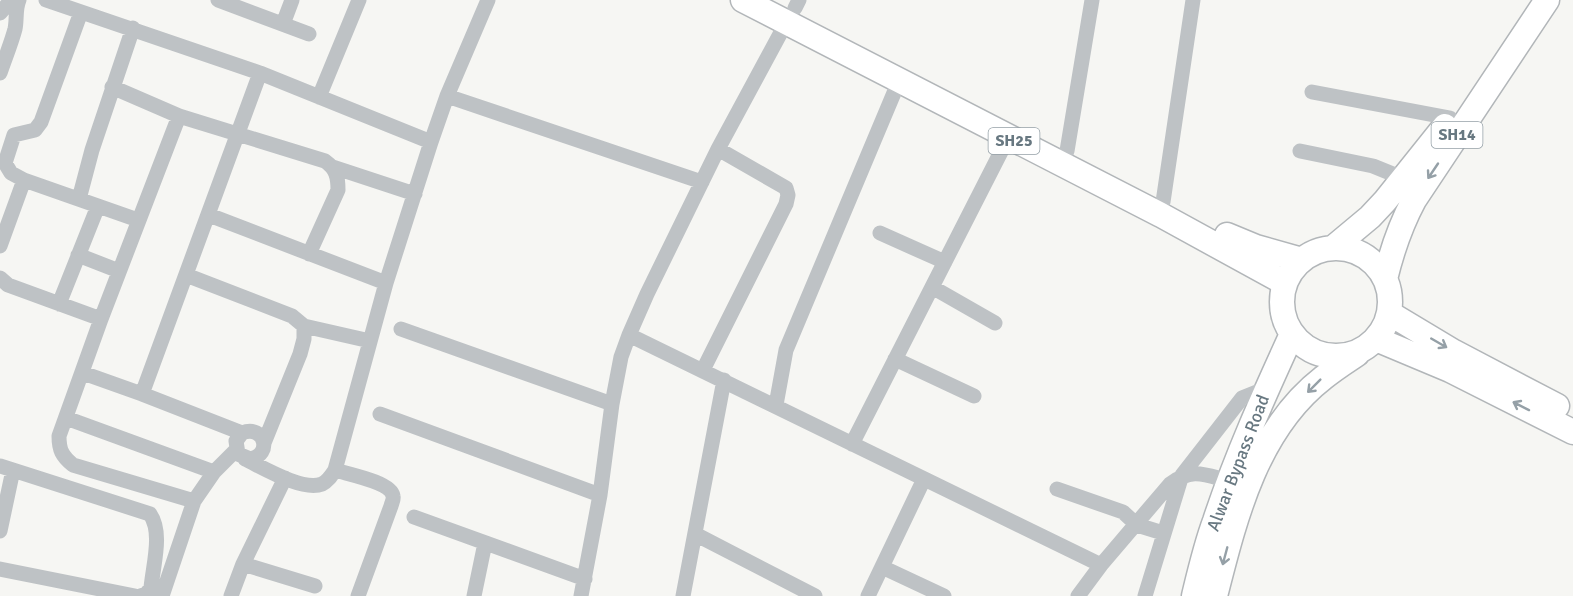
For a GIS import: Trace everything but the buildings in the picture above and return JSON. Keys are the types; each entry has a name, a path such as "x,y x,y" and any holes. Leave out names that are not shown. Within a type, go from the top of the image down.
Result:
{"main road":[{"name":"SH25","path":"743,0 790,8 1241,241 1302,260"},
{"name":"SH14","path":"1334,247 1370,217 1405,179 1450,118 1529,0"},
{"name":"SH14","path":"1386,279 1393,244 1414,200 1547,0"},
{"name":"SH25","path":"790,8 899,81 1189,230 1285,283"},
{"path":"1334,247 1355,250 1373,261 1386,279 1391,300 1387,321 1369,345 1343,356 1323,355 1306,347 1292,334 1284,318 1282,301 1285,283 1296,265 1313,252 1334,247"},
{"path":"1389,313 1454,352 1573,414"},
{"name":"Alwar Bypass Road","path":"1194,596 1214,523 1229,481 1292,334"},
{"path":"1369,345 1450,370 1573,432"},
{"name":"Alwar Bypass Road","path":"1215,596 1238,513 1259,461 1277,428 1297,403 1322,378 1369,345"}],"street":[{"path":"46,0 260,73 431,142"},
{"path":"219,0 309,34"},
{"path":"283,24 292,0"},
{"path":"320,97 359,0"},
{"path":"264,444 260,435 251,431 242,434 236,441 241,454 285,478 307,485 320,485 328,480 335,470 386,283 431,142 447,96 488,0"},
{"path":"1067,151 1092,0"},
{"path":"1163,202 1193,0"},
{"path":"0,13 7,5 18,3 14,32 0,73"},
{"path":"581,596 600,495 612,404 621,357 646,294 790,8"},
{"path":"81,12 41,122 35,130 14,135 5,163 11,173 24,180 138,220"},
{"path":"79,199 112,87 133,28"},
{"path":"142,394 260,73"},
{"path":"776,405 786,350 899,81"},
{"path":"112,87 179,116 325,161 333,167 415,194"},
{"path":"1312,92 1450,118"},
{"path":"447,96 702,182"},
{"path":"179,116 101,319 59,436 59,447 63,457 73,465 194,501"},
{"path":"852,444 1008,138"},
{"path":"703,370 786,204 788,195 786,188 718,149"},
{"path":"1300,151 1373,166 1405,179"},
{"path":"309,254 338,190 338,179 333,167"},
{"path":"0,246 24,180"},
{"path":"59,304 98,206"},
{"path":"208,215 386,283"},
{"path":"880,233 945,262"},
{"path":"78,255 119,271"},
{"path":"186,275 292,316 304,326 370,341"},
{"path":"0,279 8,285 101,319"},
{"path":"932,287 995,323"},
{"path":"162,596 194,501 214,472 241,454 259,456 264,448 300,354 304,339 304,326"},
{"path":"401,329 612,404"},
{"path":"629,335 1101,565"},
{"path":"895,359 974,396"},
{"path":"83,373 242,434"},
{"path":"683,596 724,380"},
{"path":"1078,596 1101,565 1170,484 1182,475 1242,398 1267,388"},
{"path":"380,414 600,495"},
{"path":"66,418 214,472"},
{"path":"0,531 7,468 150,514 155,521 157,533 151,588 146,594 140,596"},
{"path":"335,470 380,483 390,489 393,496 392,506 358,596"},
{"path":"1182,475 1196,473 1229,481"},
{"path":"1145,596 1182,475"},
{"path":"231,596 243,564 285,478"},
{"path":"868,596 924,479"},
{"path":"1057,489 1123,512 1137,525 1163,532"},
{"path":"414,517 585,579"},
{"path":"695,534 815,596"},
{"path":"474,596 485,543"},
{"path":"243,564 315,586"},
{"path":"882,567 944,596"},
{"path":"0,569 135,596"}]}
